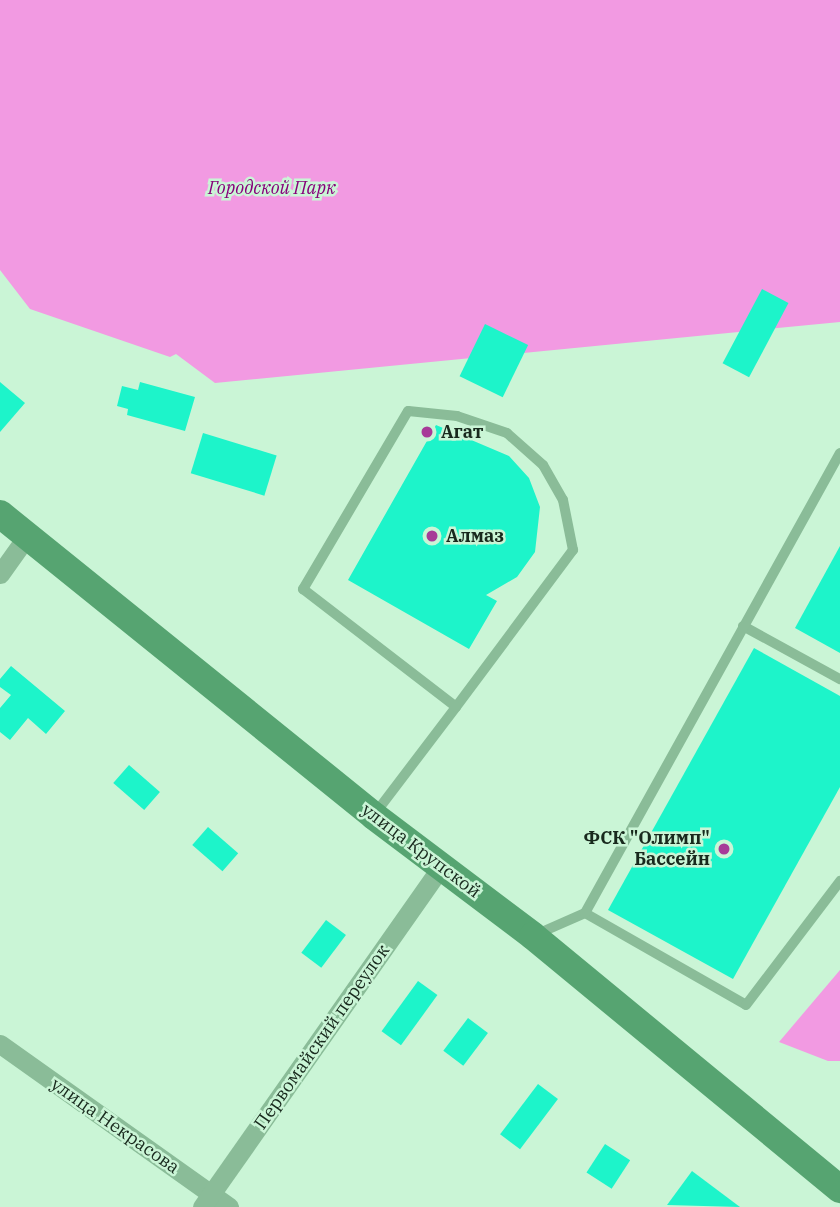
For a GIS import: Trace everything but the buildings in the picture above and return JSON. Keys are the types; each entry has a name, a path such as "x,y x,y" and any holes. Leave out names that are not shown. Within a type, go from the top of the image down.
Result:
{"street":[{"name":"улица Крупской","path":"0,514 374,816 533,936 840,1189"},
{"path":"0,574 27,536"},
{"name":"Первомайский переулок","path":"207,1201 441,867"},
{"name":"улица Некрасова","path":"0,1044 207,1201 229,1207"}],"lane":[{"path":"374,816 456,707 573,550 563,500 543,465 508,433 457,416 408,411 303,589 456,707"},
{"path":"533,936 585,913 840,453"},
{"path":"743,626 840,679"},
{"path":"585,913 746,1005 840,881"}],"green space":[{"name":"Городской Парк","path":"0,0 840,0 840,322 215,383 176,354 170,357 30,309 0,270"},
{"path":"840,970 840,1061 828,1061 779,1042"}],"place":[{"name":"Агат","path":"427,432"},
{"name":"Алмаз","path":"432,536"},
{"name":"ФСК \"Олимп\" Бассейн","path":"724,849"}]}
